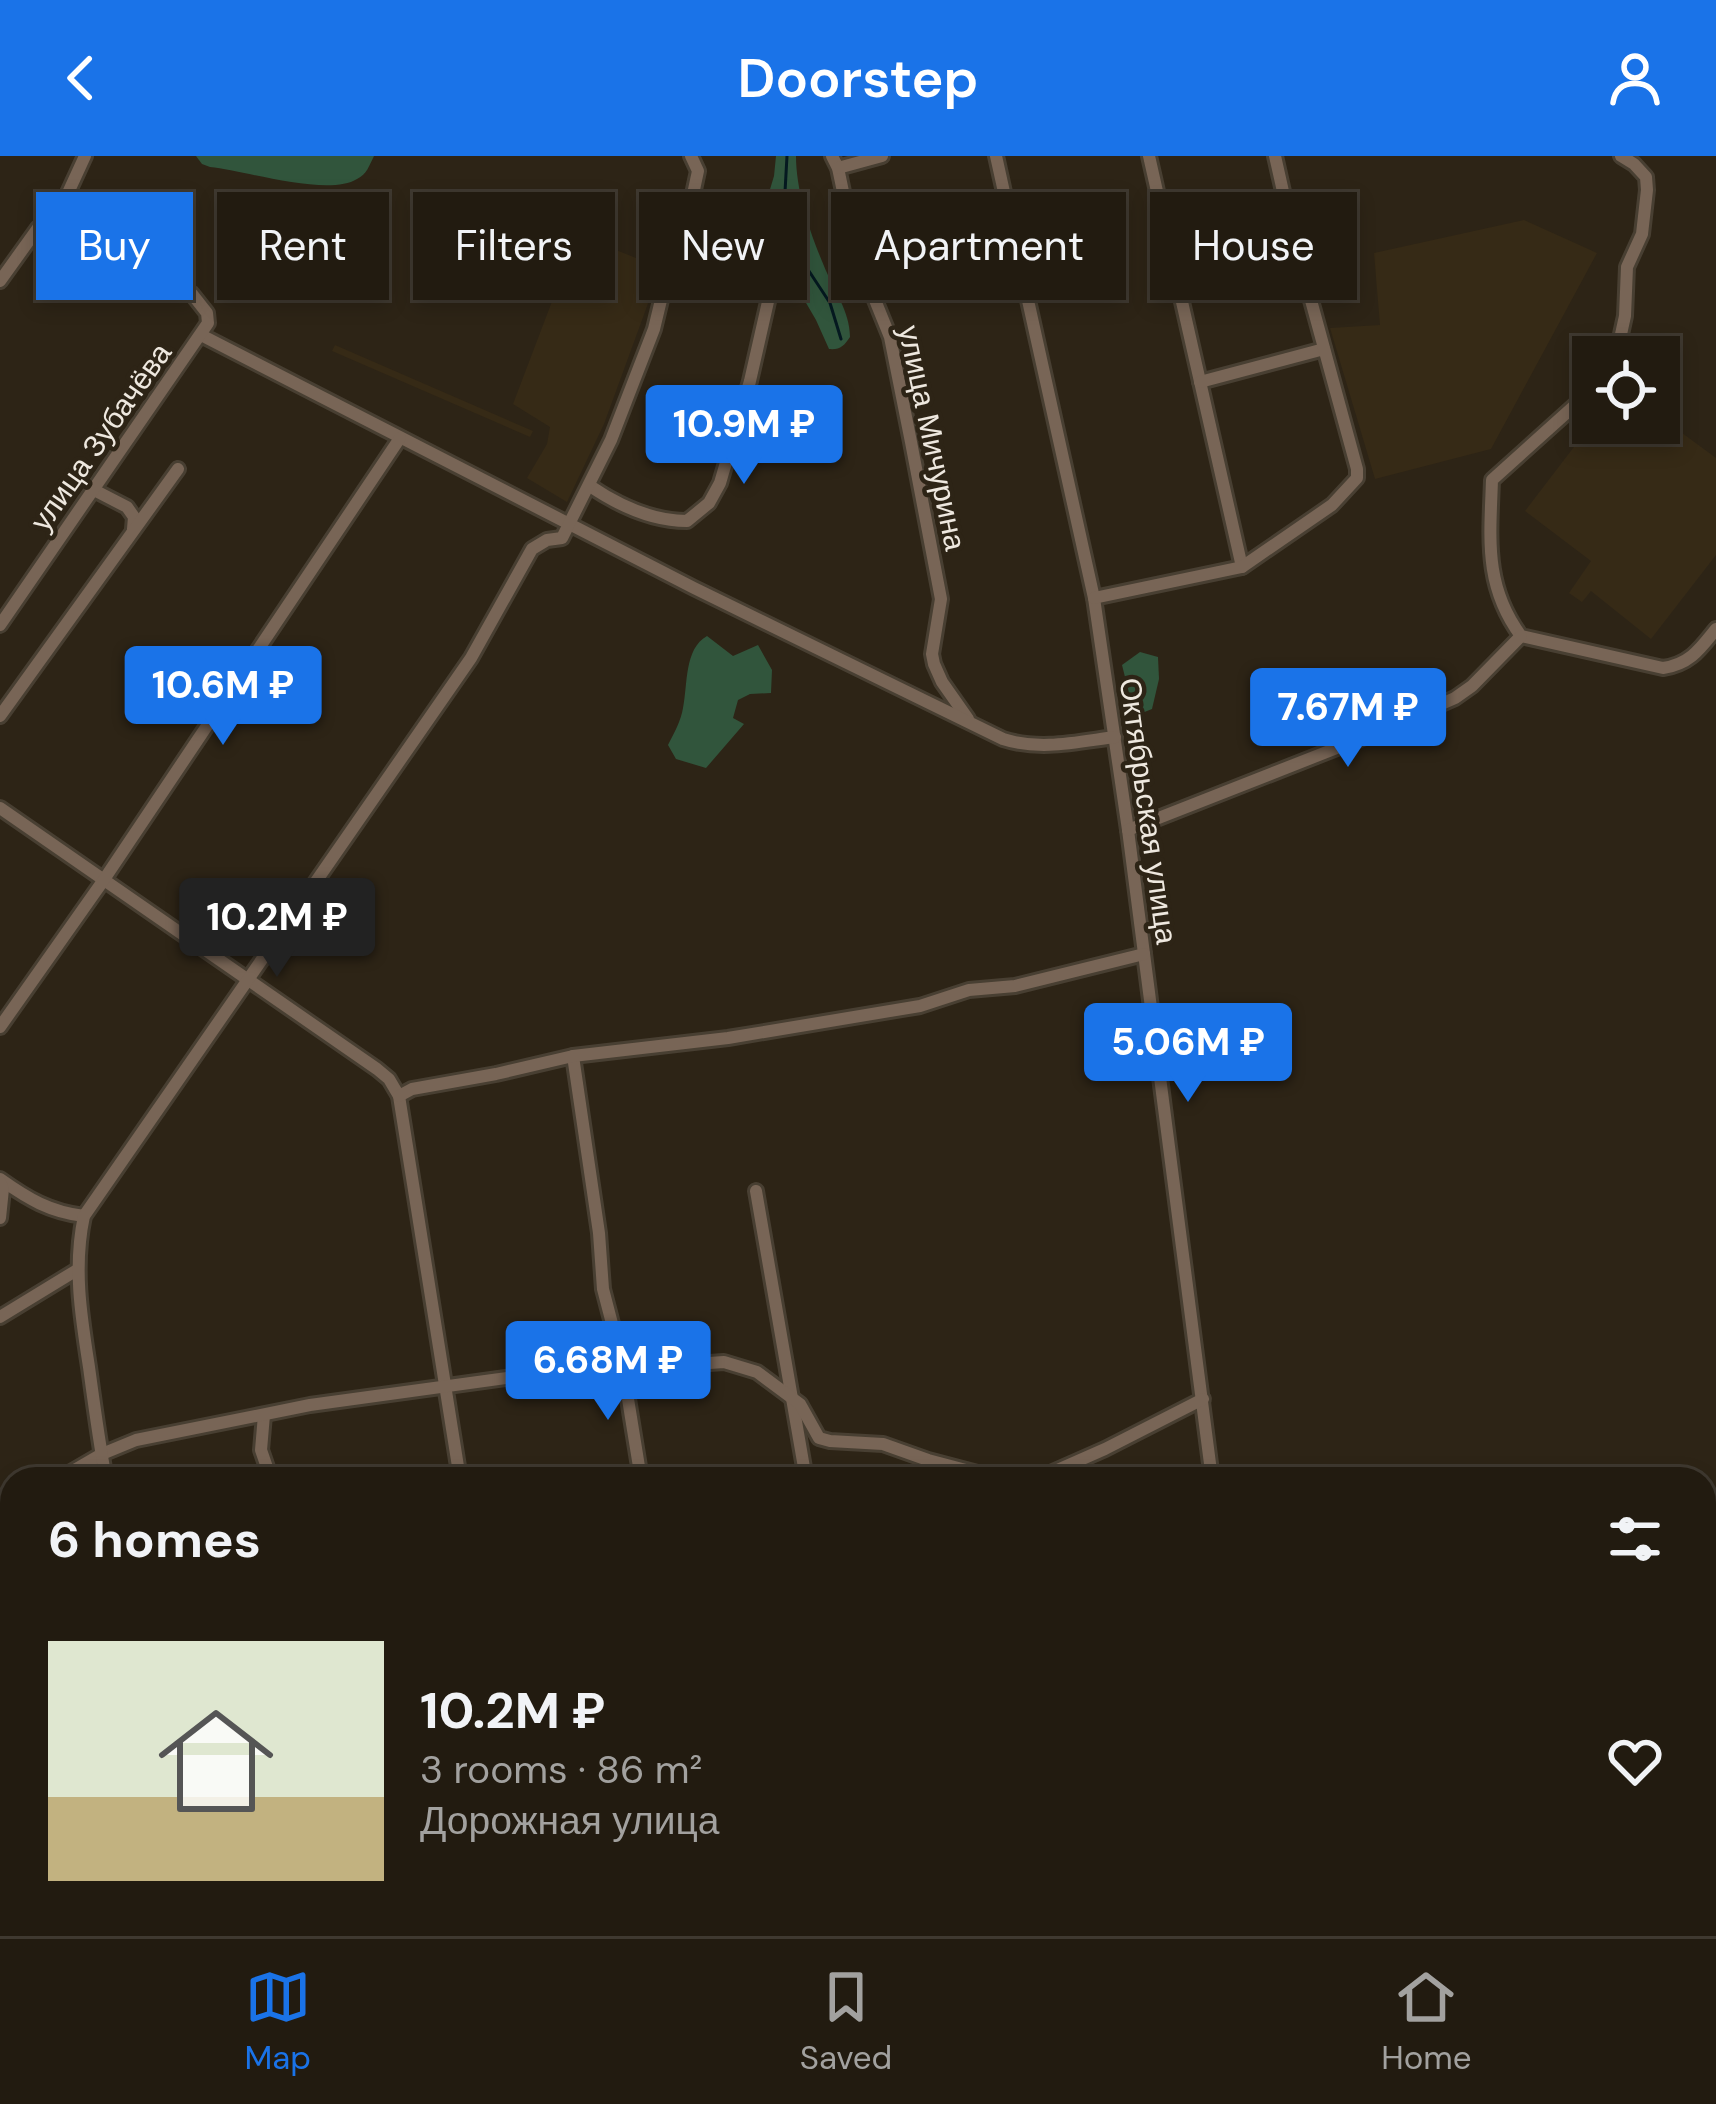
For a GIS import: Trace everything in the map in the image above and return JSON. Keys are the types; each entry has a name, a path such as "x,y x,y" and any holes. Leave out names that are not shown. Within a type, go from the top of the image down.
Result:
{"street":[{"path":"69,192 85,156"},
{"path":"691,156 698,171"},
{"path":"104,1467 77,1270 84,1216 471,658 532,549 562,538 590,486 654,328 668,271 681,250 698,171 708,156"},
{"path":"835,162 881,156"},
{"name":"Октябрьская улица","path":"996,156 1094,598 1211,1467"},
{"path":"1149,156 1242,567"},
{"path":"1094,598 1242,567 1332,505 1357,478 1275,156"},
{"path":"1621,156 1646,177 1647,190 1642,234 1627,267 1621,336"},
{"name":"улица Мичурина","path":"835,162 856,253 890,338 931,542 941,599 934,664 957,707 973,724"},
{"path":"0,281 36,231"},
{"path":"193,296 207,313 201,335 694,588 1004,739 1049,746 1115,737"},
{"path":"590,486 610,500 668,521 687,521 709,503 720,483 750,381 768,300"},
{"name":"улица Зубачёва","path":"0,625 201,335"},
{"path":"1200,382 1324,349"},
{"path":"1572,408 1492,480 1490,556 1496,589 1510,621 1521,636 1663,668 1696,656 1716,629"},
{"path":"0,1027 400,438"},
{"path":"0,716 178,469"},
{"path":"94,490 127,507 134,517 133,530"},
{"path":"1127,830 1455,698 1521,636"},
{"path":"0,808 389,1079 399,1096 458,1467"},
{"path":"399,1096 412,1089 573,1056 728,1038 920,1006 969,990 1015,986 1144,954"},
{"path":"573,1056 603,1289 622,1362 638,1467"},
{"path":"0,1181 33,1203 84,1216"},
{"path":"0,1181 0,1218"},
{"path":"756,1191 804,1467"},
{"path":"0,1317 77,1270"},
{"path":"79,1467 136,1440 310,1405 622,1362 724,1362 757,1372 793,1398 806,1410 819,1438 883,1444 955,1467"},
{"path":"1064,1467 1203,1399"},
{"path":"264,1415 261,1450 267,1467"}],"shaded area":[{"path":"1524,220 1597,253 1491,449 1375,479 1330,328 1380,325 1374,253"},
{"path":"615,250 639,259 639,300 649,300 604,424 567,502 527,478 547,444 550,427 513,404 553,300 615,300"},
{"path":"335,345 533,431 530,437 332,351"},
{"path":"1680,431 1716,458 1716,555 1651,639 1591,591 1582,602 1569,593 1591,561 1525,511 1576,444 1680,444"}],"green space":[{"path":"196,156 374,156 360,177 327,185 210,167"},
{"path":"776,156 796,156 800,192 769,192"},
{"path":"807,218 831,281 831,300 840,300 850,337 839,348 829,349 804,300"},
{"path":"707,636 733,656 758,645 772,670 771,693 738,700 733,718 744,724 706,768 676,759 668,745 682,713 694,649"},
{"path":"1140,652 1158,657 1159,679 1152,709 1142,713 1132,705 1122,665"}],"waterway":[{"path":"787,156 788,231 830,303 841,339"}]}
